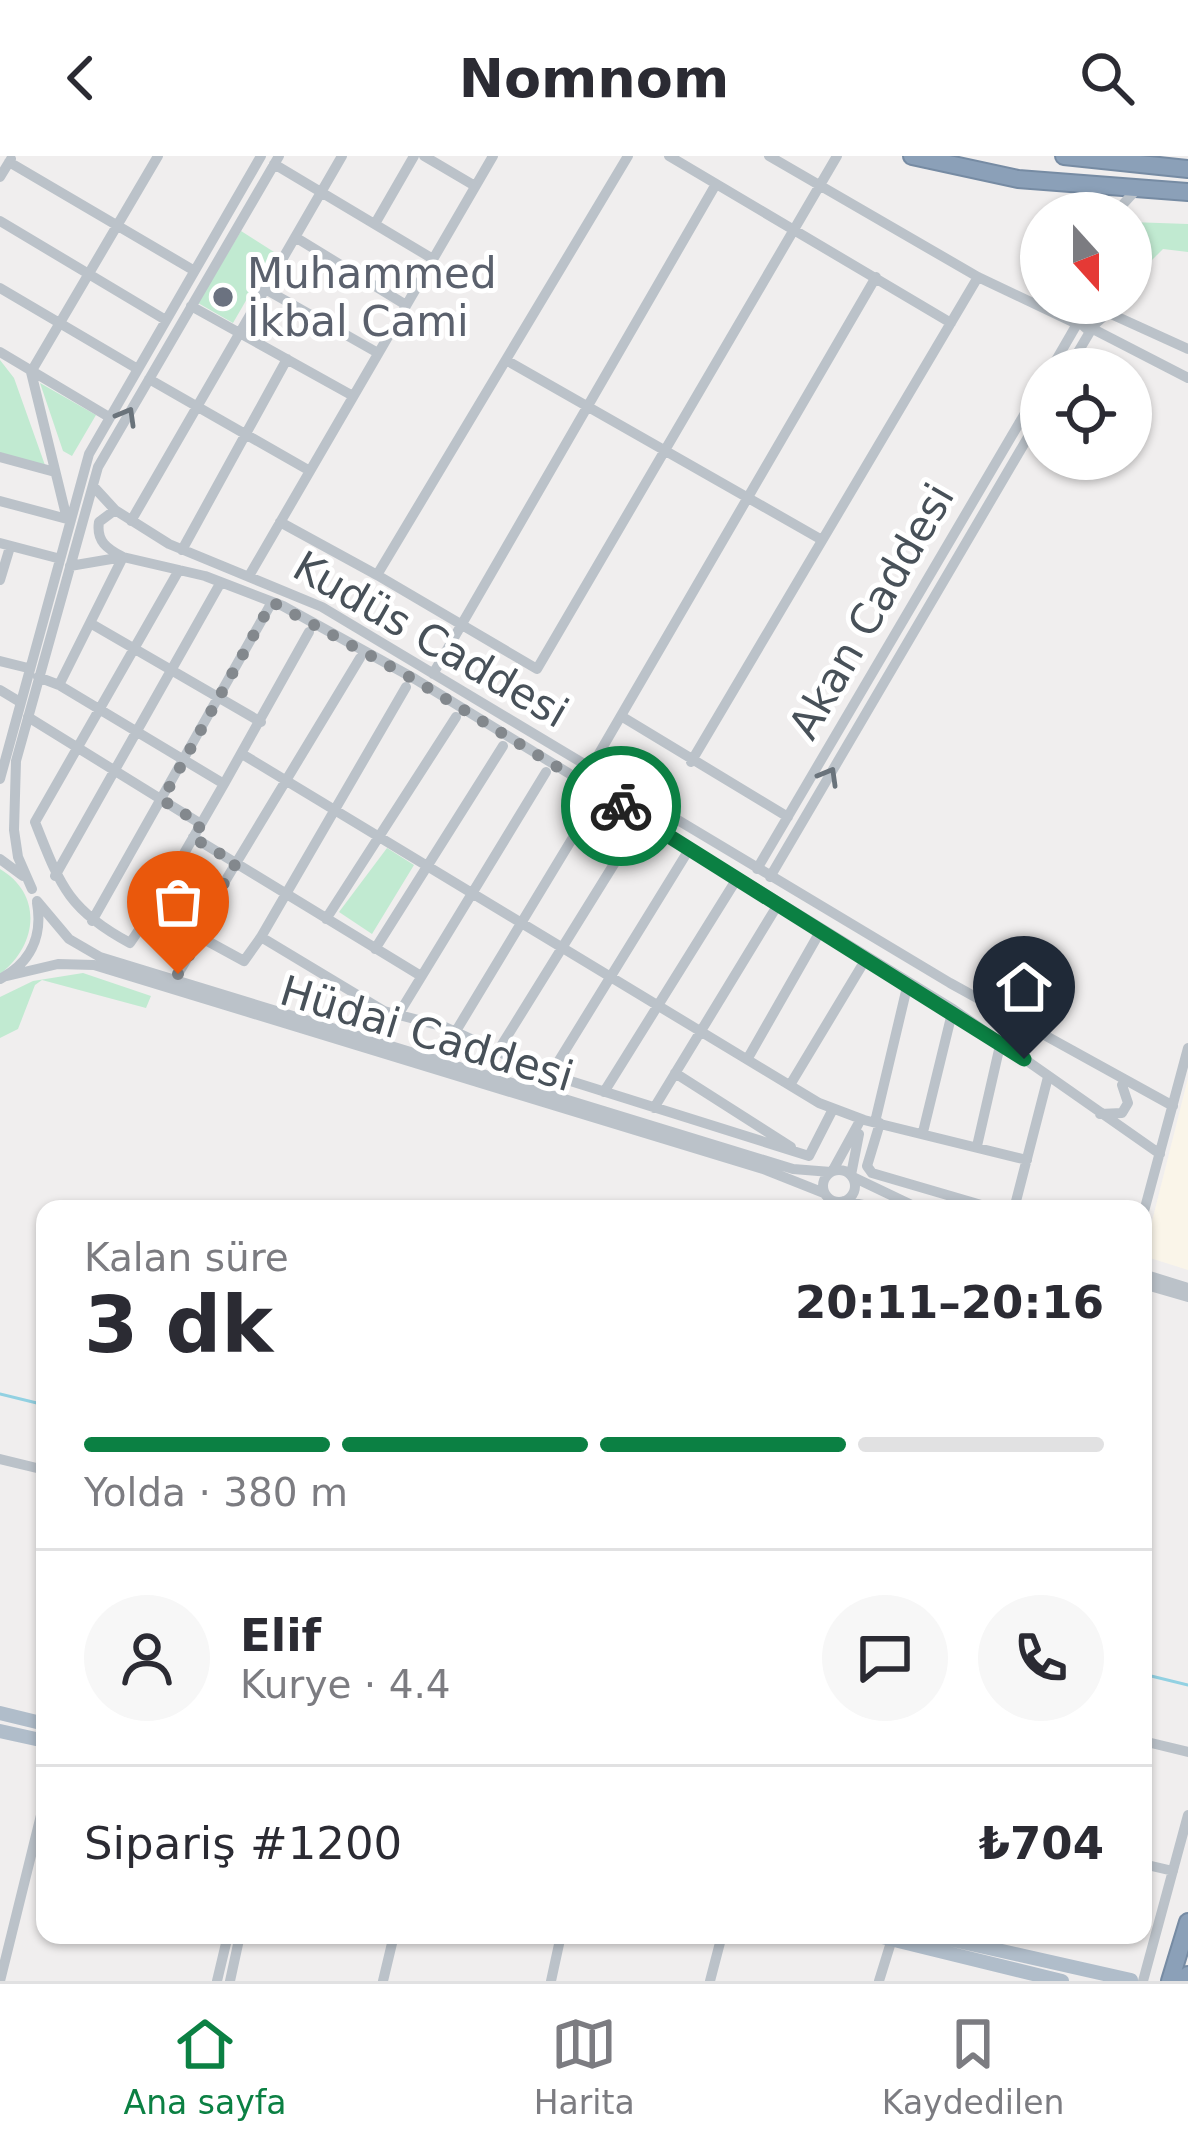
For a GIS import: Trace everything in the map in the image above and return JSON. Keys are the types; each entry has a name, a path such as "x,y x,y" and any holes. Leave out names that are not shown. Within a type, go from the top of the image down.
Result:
{"highway":[{"path":"912,156 1018,179 1188,192"},
{"path":"1064,156 1188,169"},
{"path":"1175,1979 1188,1922"}],"main road":[{"path":"0,1713 36,1722"},
{"path":"0,1731 36,1739"},
{"path":"912,1944 1062,1981"},
{"path":"970,1944 1143,1981"}],"street":[{"path":"67,519 31,371 158,156"},
{"path":"131,521 342,156"},
{"path":"376,222 414,156"},
{"path":"424,156 475,187"},
{"path":"249,576 493,156"},
{"path":"377,575 628,156"},
{"path":"669,156 950,323"},
{"path":"769,156 1020,297"},
{"path":"280,522 537,669 837,156"},
{"path":"2,979 35,944 35,895 14,830 16,761 67,519 89,454 255,158"},
{"path":"0,177 11,159 193,270"},
{"path":"0,778 20,702 70,566 93,486 276,160 433,259"},
{"path":"433,674 716,184"},
{"path":"1084,184 1093,192"},
{"path":"1134,192 1138,188"},
{"path":"0,221 164,320"},
{"path":"296,237 406,305"},
{"path":"590,770 876,277"},
{"path":"691,762 978,277"},
{"path":"0,288 136,368"},
{"path":"266,289 378,353"},
{"path":"191,306 353,396"},
{"path":"1063,348 1077,324 1188,378"},
{"path":"1081,348 1098,324"},
{"path":"1133,324 1188,349"},
{"path":"0,352 109,417"},
{"path":"182,550 287,359"},
{"path":"506,360 822,540"},
{"path":"149,380 310,471"},
{"name":"Akan Caddesi","path":"758,869 1020,422"},
{"name":"Akan Caddesi","path":"770,877 1020,451"},
{"path":"0,457 55,472"},
{"name":"Kudüs Caddesi","path":"93,486 131,521 182,550 322,607 770,877 1119,1081 1173,1106"},
{"path":"0,501 67,519"},
{"path":"59,685 123,557 106,548 98,530 99,522 115,510"},
{"path":"0,580 5,545 57,559"},
{"name":"Kudüs Caddesi","path":"70,566 123,557 221,582 272,602 415,680 908,982 1001,1041 1160,1154"},
{"path":"178,570 35,822 55,876 92,922 130,944 309,632"},
{"path":"55,876 221,582"},
{"path":"92,922 272,602"},
{"path":"90,623 261,722"},
{"path":"176,979 236,863 359,658"},
{"path":"0,661 59,685 224,784"},
{"path":"191,945 200,937 244,962 406,687"},
{"path":"0,690 20,702"},
{"path":"621,716 788,817"},
{"path":"28,717 201,824"},
{"path":"326,919 456,717"},
{"path":"375,949 503,746"},
{"path":"242,754 833,1108 1027,1160"},
{"path":"398,1016 546,772"},
{"path":"455,1031 595,801"},
{"path":"498,1051 637,827"},
{"path":"193,838 421,976"},
{"path":"550,1075 685,856"},
{"name":"Hüdai Caddesi","path":"0,859 79,947 793,1168 832,1171"},
{"path":"604,1092 733,886"},
{"path":"655,1108 774,911"},
{"path":"145,921 191,945"},
{"path":"748,1058 817,937"},
{"path":"261,938 398,1016 455,1031 550,1075 803,1156 809,1156 833,1108"},
{"name":"Hüdai Caddesi","path":"2,979 71,962 94,965 766,1170 824,1193"},
{"path":"790,1084 861,967"},
{"path":"908,982 867,1166 872,1173 964,1200"},
{"path":"923,1132 953,1010"},
{"path":"977,1147 1001,1041"},
{"path":"1147,1200 1188,1048"},
{"path":"675,1073 803,1156"},
{"path":"1016,1200 1048,1077"},
{"path":"1097,1113 1123,1113 1128,1103 1119,1081"},
{"path":"842,1200 824,1193 824,1179 861,1119"},
{"path":"845,1200 855,1190 852,1176 861,1119"},
{"path":"832,1171 901,1200"},
{"path":"1152,1277 1188,1288"},
{"path":"1152,1287 1188,1297"},
{"path":"0,1460 36,1468"},
{"path":"1152,1743 1188,1752"},
{"path":"1143,1981 1188,1815"},
{"path":"0,1981 36,1835"},
{"path":"1152,1866 1173,1871"},
{"path":"217,1981 226,1944"},
{"path":"230,1981 238,1944"},
{"path":"383,1981 392,1944"},
{"path":"551,1981 559,1944"},
{"path":"710,1981 720,1944"},
{"path":"879,1981 890,1944"}],"shaded area":[{"path":"1188,1078 1188,1270 1152,1259 1152,1221"}],"green space":[{"path":"1152,223 1188,224 1188,252 1163,249 1152,260"},
{"path":"241,231 274,252 233,323 198,303"},
{"path":"0,360 14,378 46,468 0,455"},
{"path":"40,383 96,415 72,456 63,451"},
{"path":"387,848 414,865 372,934 339,912"},
{"path":"0,869 24,892 30,921 22,949 0,974"},
{"path":"83,973 151,996 146,1008 42,980 35,985 18,1029 0,1038 0,997 33,981"}],"waterway":[{"path":"0,1394 36,1403"},
{"path":"1152,1676 1188,1685"}],"way so far":[{"path":"178,974 194,947 188,944 236,863 193,838 201,824 162,800 272,602 415,680 621,806"}],"place":[{"name":"Muhammed İkbal Cami","path":"223,297"}],"route":[{"path":"621,806 953,1010 1024,1059"}]}
